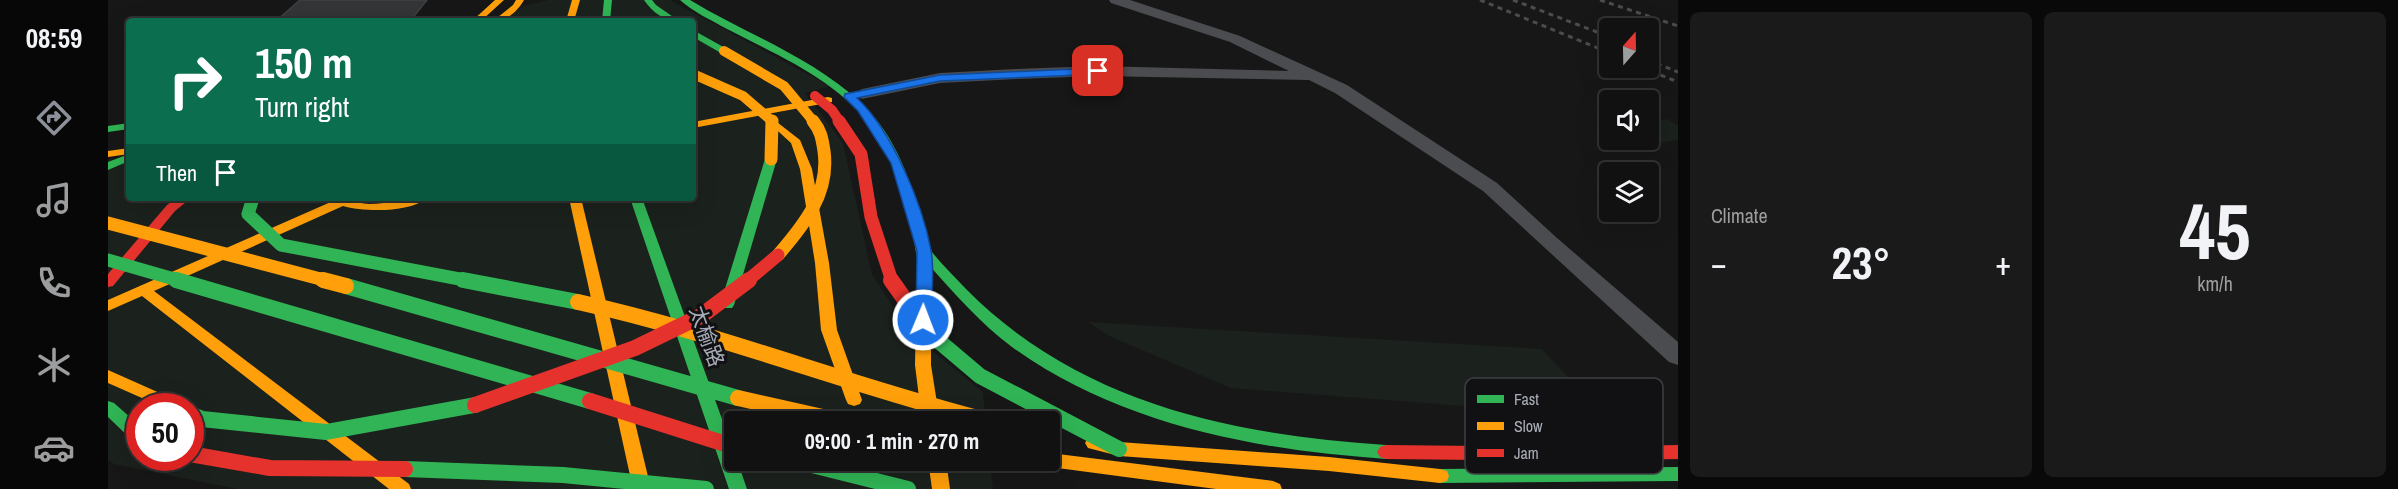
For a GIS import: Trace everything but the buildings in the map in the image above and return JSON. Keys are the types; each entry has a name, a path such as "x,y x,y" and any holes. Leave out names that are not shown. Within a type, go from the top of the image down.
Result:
{"main road":[{"path":"479,18 500,0"},
{"path":"501,18 516,7 520,0"},
{"path":"571,18 576,0"},
{"path":"606,18 608,0"},
{"path":"648,0 653,7 670,18"},
{"path":"684,0 715,21 823,75 855,95 897,163 924,251 923,366 929,411"},
{"path":"204,419 326,432 478,405 635,348 701,316 769,265 801,229 822,191 825,158 821,130 784,86 696,35"},
{"path":"740,60 803,87 832,110 861,154 871,217 891,282 930,335 980,376 1119,449"},
{"path":"696,75 714,81 743,96 796,142 806,169 822,263 829,330 858,411"},
{"path":"696,124 855,95"},
{"path":"719,356 725,310 771,159 773,122"},
{"path":"108,129 126,126"},
{"path":"108,140 126,137"},
{"path":"108,154 126,151"},
{"path":"108,166 126,158"},
{"path":"108,283 171,208 181,201"},
{"path":"252,201 248,214 281,246 633,312 942,411"},
{"path":"108,306 146,292 337,201"},
{"path":"342,201 356,206 376,207 407,201"},
{"path":"577,201 642,489"},
{"name":"太榆路","path":"637,201 738,489"},
{"path":"108,223 365,291 743,399 796,411"},
{"path":"924,251 978,312 1037,356 1112,394 1202,425 1266,438 1358,451 1465,453"},
{"path":"108,260 522,379 724,443"},
{"path":"146,292 402,489"},
{"path":"108,376 145,393"},
{"path":"712,413 717,379"},
{"path":"108,407 126,424"},
{"path":"1061,436 1119,449 1329,464 1445,477 1678,474"},
{"path":"1663,453 1678,452"},
{"path":"204,458 223,464 309,471 412,470 563,475 706,489"},
{"path":"1060,460 1273,489"},
{"path":"836,471 908,489"},
{"path":"879,471 889,489"},
{"path":"939,471 941,489"}],"street":[{"path":"1116,0 1235,39 1341,89 1490,187 1678,356"},
{"path":"855,95 940,78 1016,74 1098,71 1313,76"}],"shaded area":[{"path":"549,0 670,0 830,86 805,93 843,143 872,274 908,331 983,392 985,411 724,411 724,471 991,471 993,489 237,489 148,471 204,471 204,393 126,393 126,466 108,460 108,160 126,158 126,201 696,201 696,18 508,18 523,6"},
{"path":"1667,119 1678,125 1678,140 1659,143 1659,120"},
{"path":"1088,322 1542,349 1569,378 1465,378 1465,406 1231,388 1109,336"}],"railway":[{"path":"1480,0 1599,49"},
{"path":"1513,0 1599,33"},
{"path":"1600,0 1678,26"},
{"path":"1659,64 1678,72"},
{"path":"1659,74 1678,82"}],"traffic: fast":[{"path":"606,18 608,0"},
{"path":"648,0 653,7 670,18"},
{"path":"684,0 804,66 833,84 858,106 880,132 897,163 924,251 924,261"},
{"path":"696,35 724,51"},
{"path":"108,129 126,126"},
{"path":"108,166 126,158"},
{"path":"727,305 771,159"},
{"path":"252,201 248,214 281,245 578,302"},
{"path":"637,201 738,489"},
{"path":"924,251 969,300 1005,333 1057,368 1100,390 1146,408 1243,435 1340,449 1386,452"},
{"path":"108,260 590,401"},
{"path":"346,286 738,398"},
{"path":"928,332 980,376 1119,449"},
{"path":"204,419 326,432 475,405"},
{"path":"108,407 126,424"},
{"path":"405,469 563,475 706,489"},
{"path":"836,471 908,489"},
{"path":"1440,476 1678,474"}],"traffic: slow":[{"path":"479,18 500,0"},
{"path":"501,18 516,7 520,0"},
{"path":"571,18 576,0"},
{"path":"724,51 784,86 821,130 825,158 822,191 801,229 778,255"},
{"path":"696,75 743,96 773,122 771,159"},
{"path":"696,124 828,100"},
{"path":"773,122 796,142 806,169 822,263 829,330 854,400"},
{"path":"108,154 126,151"},
{"path":"343,201 368,208 409,201"},
{"path":"576,201 642,489"},
{"path":"108,306 341,202"},
{"path":"108,223 346,286"},
{"path":"924,261 923,365 929,411"},
{"path":"146,292 402,489"},
{"path":"578,302 683,328 949,411"},
{"path":"108,376 145,393"},
{"path":"738,398 796,411"},
{"path":"1094,443 1119,449 1329,464 1440,476"},
{"path":"1060,461 1273,489"},
{"path":"939,471 941,489"}],"traffic: jam":[{"path":"815,96 832,110 861,154 871,217 892,282 928,332"},
{"path":"108,283 171,208 181,201"},
{"path":"475,405 635,348 701,316 769,265 778,255"},
{"path":"590,401 724,444"},
{"path":"1386,452 1465,453"},
{"path":"1663,452 1678,452"},
{"path":"204,458 243,465 297,470 405,469"}],"route":[{"path":"923,320 924,251 897,163 862,109 849,97 940,78 1098,71"}]}
